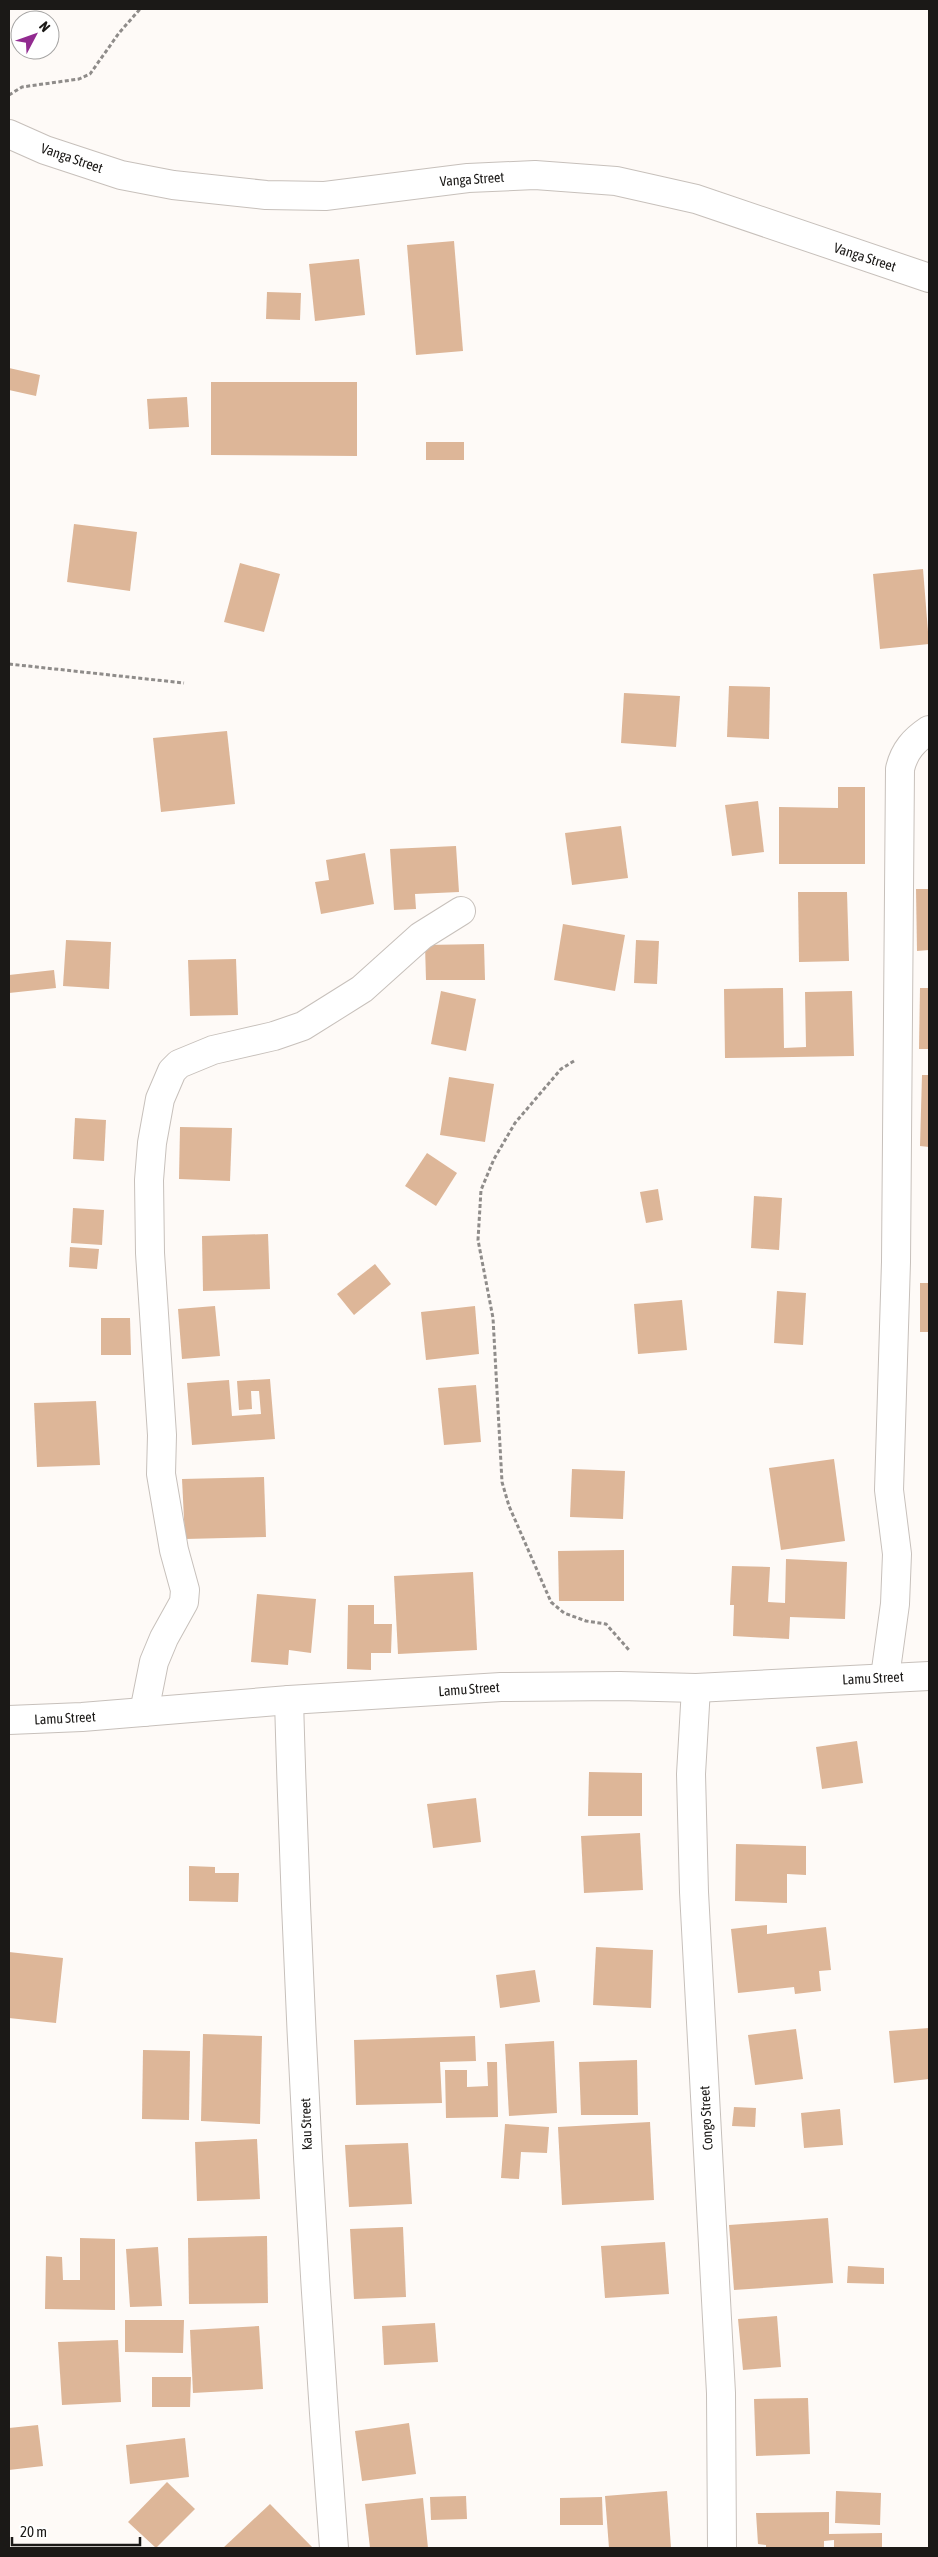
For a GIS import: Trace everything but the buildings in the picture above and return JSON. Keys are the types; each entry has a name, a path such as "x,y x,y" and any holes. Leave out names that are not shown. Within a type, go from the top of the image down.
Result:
{"street":[{"name":"Vanga Street","path":"9,134 45,150 121,175 173,185 266,195 325,196 468,178 535,175 616,181 696,199 929,278"},
{"path":"886,1677 895,1604 897,1554 889,1490 896,1262 900,769 908,748 915,739 929,730"},
{"path":"144,1712 154,1662 164,1638 184,1602 185,1590 174,1550 161,1474 162,1435 150,1253 149,1180 152,1143 160,1099 172,1071 179,1064 213,1050 274,1036 303,1026 362,989 421,936 462,911"},
{"name":"Lamu Street","path":"9,1720 501,1687 696,1688 929,1676"},
{"name":"Congo Street","path":"696,1688 691,1774 694,1892 721,2393 722,2548"},
{"name":"Kau Street","path":"290,1700 295,1908 303,2039 308,2176 334,2548"}],"path":[{"path":"9,95 22,87 79,79 90,74 119,33 140,9"},
{"path":"9,664 184,683"},
{"path":"574,1061 561,1070 515,1123 494,1159 481,1190 478,1240 493,1318 502,1482 509,1506 551,1602 564,1613 608,1626 627,1646 648,1687"}]}
